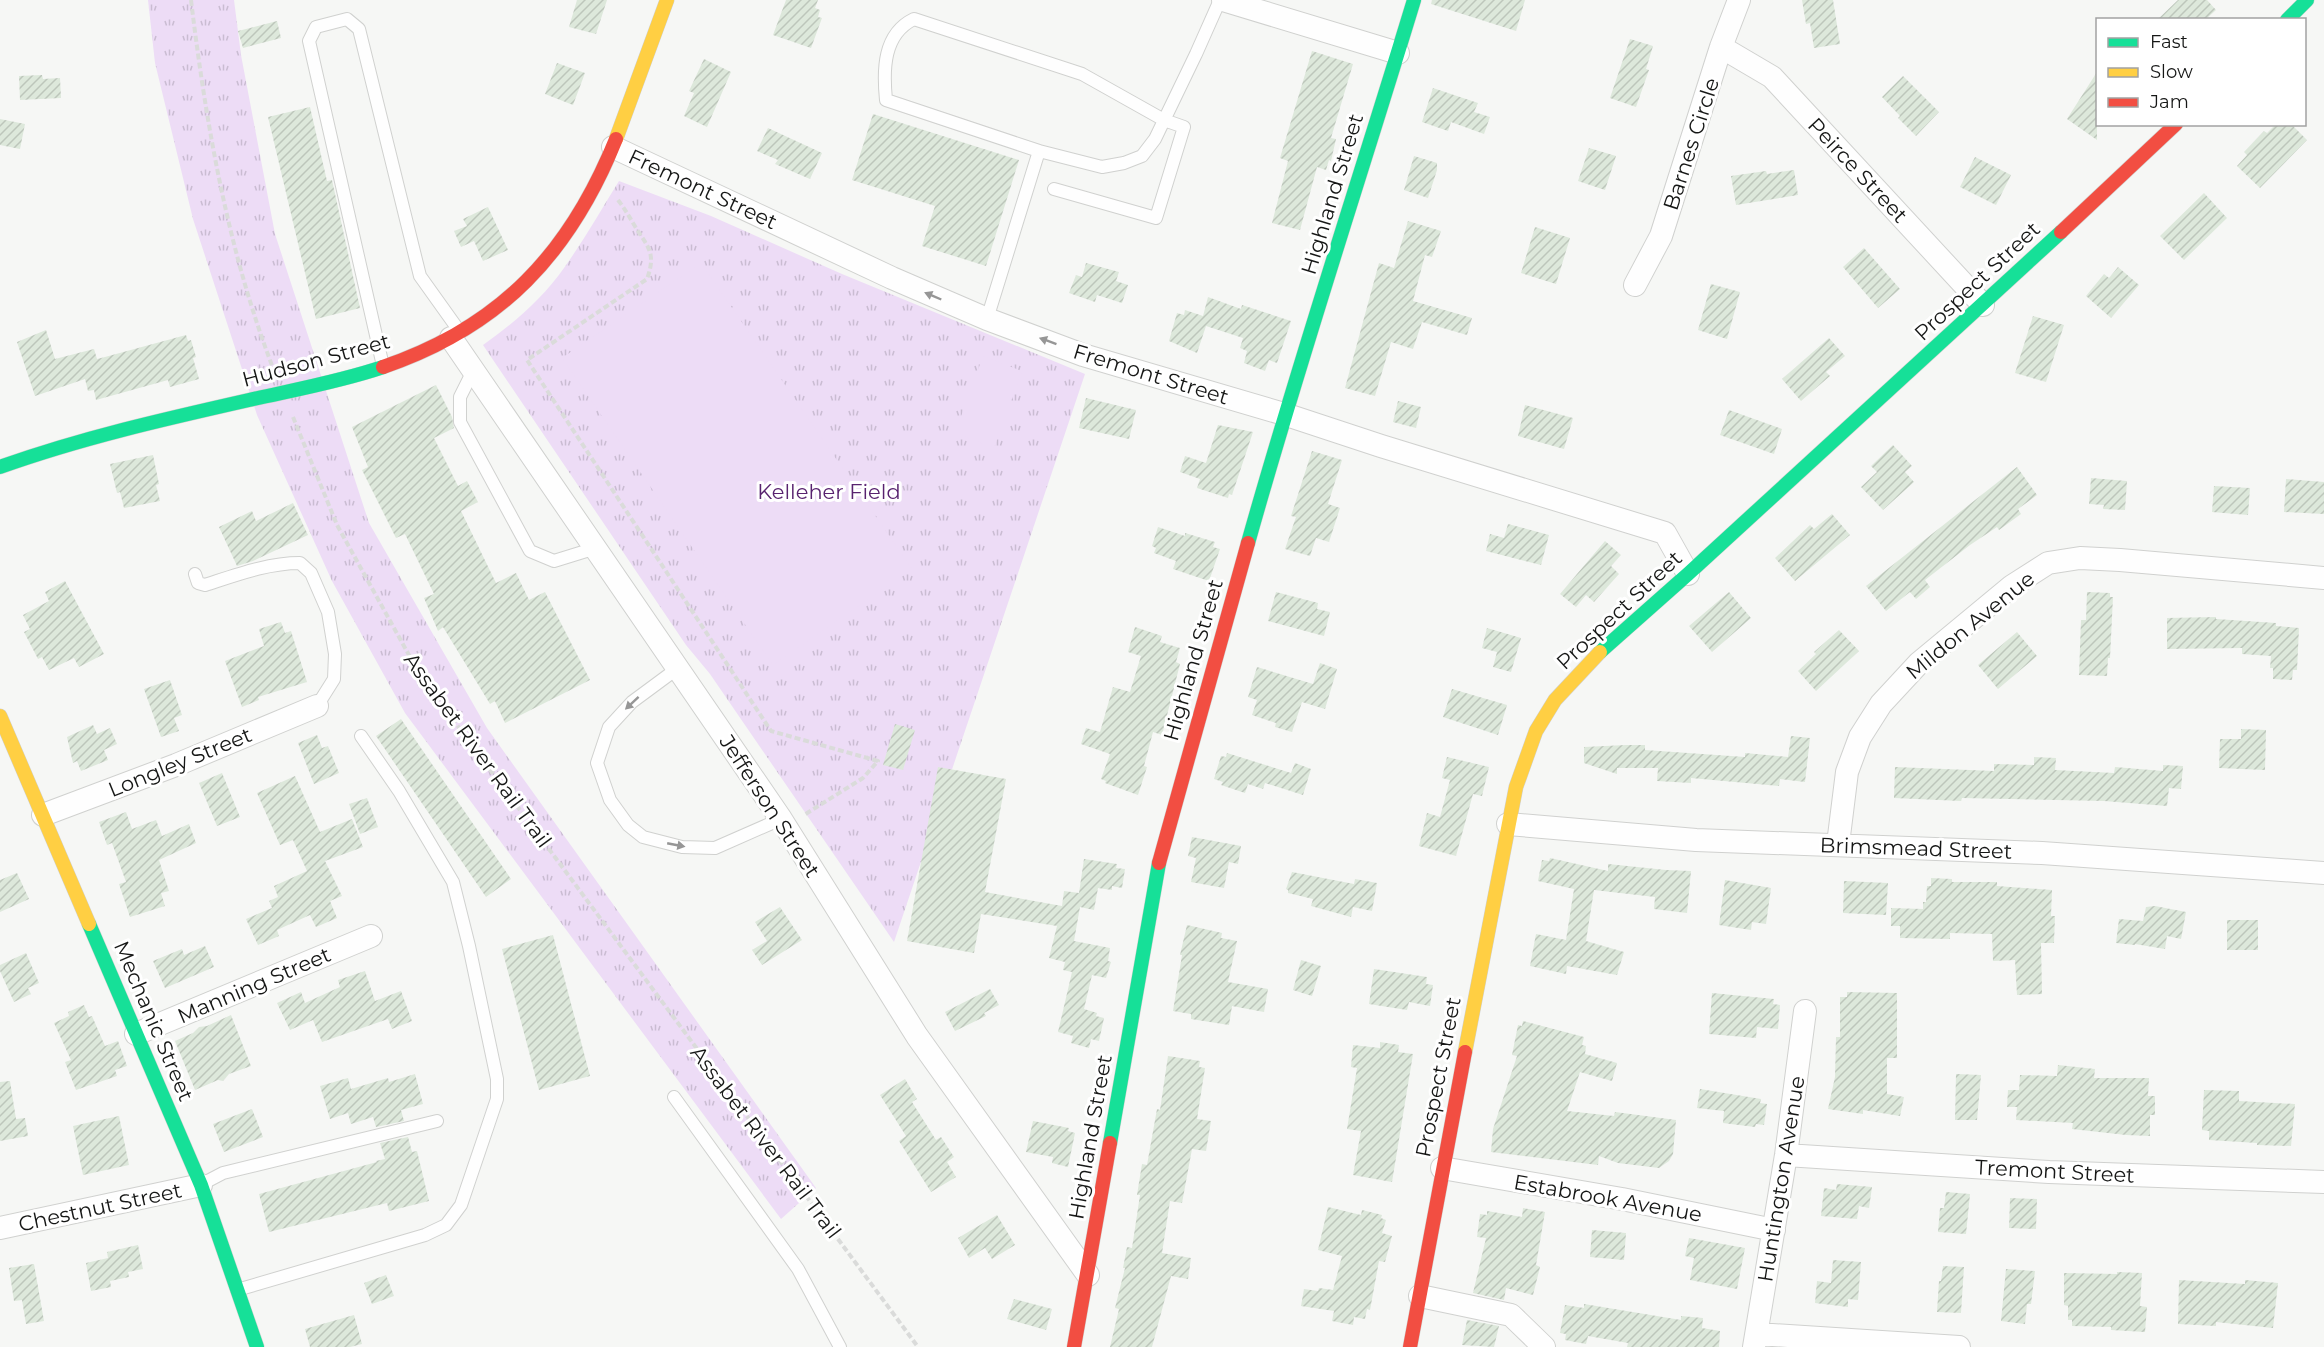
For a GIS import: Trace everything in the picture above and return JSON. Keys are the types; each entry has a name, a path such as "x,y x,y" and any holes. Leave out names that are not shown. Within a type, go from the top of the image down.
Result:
{"street":[{"name":"Hudson Street","path":"0,466 119,429 383,367 419,354 498,308 534,274 565,237 613,147 667,0"},
{"path":"1221,0 1398,53"},
{"name":"Highland Street","path":"1074,1347 1162,847 1284,414 1414,0"},
{"name":"Barnes Circle","path":"1635,285 1661,236 1721,47 1739,0"},
{"path":"2289,18 2307,0"},
{"name":"Peirce Street","path":"1721,47 1772,77 1983,305"},
{"name":"Prospect Street","path":"1410,1347 1508,824 1526,757 1536,731 1555,700 1597,654 1983,305 2174,126"},
{"name":"Fremont Street","path":"613,147 881,273 987,319 1083,355 1284,414 1665,533 1688,574"},
{"name":"Jefferson Street","path":"455,335 473,371 783,823 917,1036 1088,1275"},
{"name":"Mildon Avenue","path":"1838,844 1847,772 1860,737 1881,704 1918,663 2012,586 2048,563 2080,558 2120,560 2324,578"},
{"name":"Longley Street","path":"43,815 176,765 317,706"},
{"name":"Mechanic Street","path":"0,716 201,1185 257,1347"},
{"name":"Brimsmead Street","path":"1508,824 1696,840 2042,854 2324,873"},
{"name":"Manning Street","path":"136,1034 371,936"},
{"name":"Huntington Avenue","path":"1755,1341 1786,1155 1805,1011"},
{"name":"Tremont Street","path":"1786,1155 2049,1172 2324,1182"},
{"name":"Estabrook Avenue","path":"1443,1168 1622,1199 1774,1230"},
{"name":"Chestnut Street","path":"0,1228 201,1185"},
{"path":"1420,1296 1512,1315 1544,1347"},
{"path":"1755,1341 1959,1347"}],"lane":[{"path":"1054,189 1156,218 1184,127 1164,120 1082,74 914,19 904,24 888,47 885,60 886,100 1039,150 1102,166 1124,163 1142,156 1155,139 1164,120 1197,54 1221,0"},
{"path":"383,367 309,40 316,27 347,19 359,29 420,276 455,335"},
{"path":"987,319 1039,150"},
{"path":"473,371 460,397 460,422 530,551 554,561 596,548"},
{"path":"195,574 198,583 205,585 252,570 291,563 300,563 311,573 327,612 335,654 334,679 317,706"},
{"path":"678,668 632,702 609,727 597,763 610,800 628,825 644,837 682,847 716,848 783,823"},
{"path":"236,1290 425,1235 446,1225 461,1205 497,1099 497,1079 453,882 399,791 362,736"},
{"path":"674,1097 798,1269 840,1347"},
{"path":"201,1185 223,1173 437,1121"}],"path":[{"name":"Assabet River Rail Trail","path":"190,0 202,97 235,248 268,354 337,525 420,675 918,1347"},
{"path":"615,196 627,210 647,243 652,256 652,266 647,279 527,360 771,731 878,761 863,778 783,823"}],"green space":[{"path":"148,0 234,0 241,55 275,234 369,523 487,728 816,1188 781,1219 405,713 332,581 257,415 193,219 155,63"},
{"name":"Kelleher Field","path":"619,181 711,216 842,274 1085,374 894,942 710,674 686,645 483,345 527,310 547,290 578,247"},
{"path":"701,263 912,569 773,665 562,358"},
{"path":"983,356 1022,371 994,448 955,433"}],"building":[{"path":"577,0 607,0 596,34 569,27"},
{"path":"786,0 818,0 815,8 820,10 818,17 822,18 811,48 773,35"},
{"path":"1432,0 1525,0 1516,31 1431,4"},
{"path":"1802,0 1833,0 1840,44 1814,48 1810,23 1806,24"},
{"path":"2178,0 2207,0 2216,10 2207,18 2159,18"},
{"path":"277,21 281,38 243,48 238,31"},
{"path":"1630,39 1653,46 1646,69 1649,70 1636,107 1610,98"},
{"path":"1312,51 1353,64 1331,138 1336,139 1331,161 1329,160 1326,170 1317,167 1300,230 1272,223 1288,161 1280,158"},
{"path":"704,59 731,72 707,127 684,116 694,93 689,91"},
{"path":"557,63 585,73 573,105 545,94"},
{"path":"2096,74 2097,140 2067,119"},
{"path":"42,75 43,79 60,78 61,98 20,100 19,76"},
{"path":"1903,76 1939,112 1916,136 1882,97"},
{"path":"1433,88 1478,103 1474,112 1490,117 1484,134 1451,122 1448,131 1422,122"},
{"path":"310,107 327,181 332,180 360,308 316,319 268,117"},
{"path":"873,114 1019,160 986,266 922,246 935,206 852,180"},
{"path":"0,119 25,124 20,149 0,145"},
{"path":"2274,126 2293,126 2307,140 2260,188 2237,166 2247,155 2244,152 2264,131 2267,133"},
{"path":"768,128 822,153 810,179 775,164 778,160 757,151"},
{"path":"1589,148 1616,156 1605,190 1578,181"},
{"path":"1414,156 1437,163 1428,198 1404,190"},
{"path":"1975,157 2011,175 1996,205 1960,187"},
{"path":"1794,170 1798,195 1736,205 1731,176"},
{"path":"2204,193 2227,218 2184,260 2160,236"},
{"path":"488,207 508,250 483,261 474,241 461,247 454,231 467,226 463,219"},
{"path":"1408,221 1441,231 1432,257 1425,255 1413,301 1472,318 1467,335 1422,322 1413,349 1391,342 1375,396 1345,388 1379,263 1394,268"},
{"path":"1535,227 1570,238 1556,284 1521,273"},
{"path":"1864,248 1900,289 1878,308 1843,267"},
{"path":"1086,263 1119,272 1116,281 1128,285 1122,303 1097,295 1095,302 1069,293 1076,275 1082,277"},
{"path":"2118,267 2139,285 2111,318 2086,296 2104,274 2109,278"},
{"path":"1711,284 1740,292 1727,339 1698,330"},
{"path":"1208,297 1241,309 1242,305 1291,321 1277,363 1269,360 1265,371 1244,363 1247,351 1240,348 1243,338 1206,326 1197,353 1169,341 1177,313 1184,315 1185,310 1203,316"},
{"path":"2033,316 2064,325 2046,382 2015,373"},
{"path":"46,330 55,359 94,349 97,359 186,335 188,341 191,340 199,379 170,387 168,380 96,400 94,390 88,391 85,379 35,396 17,342"},
{"path":"1829,338 1845,356 1826,372 1830,376 1801,401 1782,379"},
{"path":"436,385 452,417 454,428 434,438 458,486 467,481 478,502 461,511 496,583 516,573 529,600 545,592 590,680 505,723 495,701 490,704 443,627 438,631 424,598 434,594 405,534 396,538 362,470 368,467 352,427"},
{"path":"1086,398 1136,410 1129,439 1079,428"},
{"path":"1398,401 1421,407 1416,428 1393,422"},
{"path":"1525,405 1573,418 1564,449 1518,436"},
{"path":"1729,410 1782,429 1774,454 1720,435"},
{"path":"1218,425 1253,432 1232,495 1229,494 1228,498 1197,488 1200,479 1180,472 1185,456 1206,463"},
{"path":"1893,445 1912,466 1905,472 1914,482 1883,510 1861,487 1877,472 1871,466"},
{"path":"1312,451 1342,460 1328,504 1340,508 1329,542 1316,538 1310,556 1285,549 1296,517 1291,516"},
{"path":"153,455 160,501 124,508 120,492 117,493 110,464"},
{"path":"2017,467 2037,495 2018,509 2021,514 1999,530 1997,527 1970,545 1925,580 1930,587 1916,599 1910,592 1886,611 1866,586"},
{"path":"2091,478 2127,481 2125,510 2103,509 2104,505 2089,504"},
{"path":"2286,479 2324,482 2324,514 2284,512"},
{"path":"2214,486 2250,488 2248,515 2212,512"},
{"path":"293,503 308,535 253,561 237,566 219,527 252,511 256,521"},
{"path":"1832,514 1850,535 1795,581 1775,558 1810,525 1814,529"},
{"path":"1508,524 1549,535 1541,565 1486,551 1490,534 1504,538"},
{"path":"1158,527 1185,536 1185,533 1215,542 1213,547 1220,549 1209,581 1173,569 1176,561 1154,553 1156,548 1152,546"},
{"path":"1605,541 1621,555 1611,566 1619,574 1594,602 1586,595 1576,607 1560,594"},
{"path":"65,581 104,654 79,667 74,658 49,670 42,657 38,659 24,632 30,629 23,615 49,601 45,592"},
{"path":"1276,592 1318,603 1317,609 1330,612 1324,636 1268,621"},
{"path":"1729,592 1751,618 1712,652 1689,626"},
{"path":"2087,592 2110,593 2110,597 2113,597 2107,676 2079,675 2081,620 2086,620"},
{"path":"2216,617 2216,619 2276,623 2276,626 2299,628 2297,670 2293,670 2292,680 2273,679 2273,668 2270,668 2271,656 2242,654 2242,648 2167,649 2167,618"},
{"path":"281,622 285,633 291,631 307,682 258,697 259,700 242,707 225,661 264,646 259,629"},
{"path":"1135,627 1162,636 1160,642 1180,648 1176,662 1180,664 1162,735 1153,732 1144,766 1147,767 1138,795 1105,783 1106,781 1101,779 1110,754 1081,744 1086,728 1100,732 1113,687 1130,692 1141,656 1128,652"},
{"path":"1487,628 1521,638 1511,672 1493,667 1497,652 1482,648"},
{"path":"1839,630 1859,651 1816,691 1798,671 1816,654 1814,652"},
{"path":"2017,632 2037,656 1998,689 1978,665"},
{"path":"1320,663 1337,669 1325,709 1302,702 1292,732 1275,727 1276,723 1252,715 1257,700 1248,697 1257,667 1313,684"},
{"path":"170,680 182,715 174,718 179,731 161,737 144,689"},
{"path":"1452,689 1507,705 1498,735 1443,717"},
{"path":"401,719 511,879 486,897 376,736"},
{"path":"895,724 915,730 903,770 883,765"},
{"path":"93,725 97,734 110,728 117,744 104,750 108,760 81,771 77,761 73,763 67,737"},
{"path":"2241,729 2266,730 2265,770 2219,768 2220,739 2241,739"},
{"path":"317,735 322,748 328,746 339,773 314,784 298,743"},
{"path":"1791,736 1810,738 1805,782 1780,779 1779,786 1691,778 1691,783 1657,781 1658,768 1617,768 1617,774 1584,763 1584,747 1626,745 1645,745 1645,750 1745,757 1745,753 1788,757"},
{"path":"1227,753 1291,773 1295,763 1311,769 1303,795 1265,783 1263,789 1248,784 1245,793 1221,785 1223,782 1214,779 1221,756 1226,757"},
{"path":"1447,757 1489,767 1482,796 1473,794 1456,856 1419,846 1427,813 1440,817 1450,780 1442,778"},
{"path":"2034,757 2056,758 2055,770 2114,773 2115,767 2163,771 2163,765 2183,766 2181,789 2169,788 2167,806 2104,801 1962,798 1961,801 1894,798 1895,767 1994,771 1994,764 2034,765"},
{"path":"938,767 1006,779 985,892 1062,906 1064,891 1079,893 1084,859 1117,864 1116,868 1125,869 1122,888 1112,886 1112,890 1098,888 1094,910 1080,907 1074,941 1110,948 1108,961 1111,962 1106,978 1092,975 1084,1009 1104,1018 1099,1041 1091,1039 1089,1048 1071,1043 1073,1036 1058,1032 1072,972 1063,970 1065,962 1049,958 1057,926 981,914 974,953 907,941"},
{"path":"222,773 240,817 217,826 199,783"},
{"path":"295,776 320,832 352,819 363,847 325,861 342,896 330,901 337,918 316,927 310,915 277,930 279,936 258,945 246,919 272,908 269,901 278,897 274,886 307,871 293,840 280,845 257,793"},
{"path":"367,798 378,827 360,834 349,804"},
{"path":"126,812 132,829 156,820 162,836 189,824 196,843 159,860 169,891 161,893 165,906 130,917 119,884 126,882 112,843 107,845 99,822"},
{"path":"1192,837 1241,846 1238,864 1229,862 1224,888 1191,882 1196,858 1188,856"},
{"path":"1550,858 1608,871 1608,864 1691,871 1687,913 1654,909 1655,897 1594,890 1586,941 1624,952 1617,975 1567,966 1566,974 1530,966 1536,934 1566,940 1574,889 1538,881 1542,860 1549,861"},
{"path":"1292,872 1354,884 1355,879 1377,883 1372,911 1353,907 1351,917 1311,906 1313,899 1288,893 1286,889"},
{"path":"17,873 29,899 0,912 0,880"},
{"path":"1931,878 1952,879 1952,882 1997,882 1997,886 2052,890 2051,916 2055,916 2054,943 2041,943 2042,994 2017,995 2015,960 1993,961 1992,934 1950,933 1950,939 1900,938 1900,926 1891,926 1891,908 1923,909 1927,886 1931,886"},
{"path":"1725,880 1771,888 1766,924 1752,922 1751,930 1719,925"},
{"path":"1844,881 1888,883 1886,915 1843,913"},
{"path":"2155,906 2186,912 2181,939 2167,936 2165,949 2116,943 2119,919 2143,921 2146,907"},
{"path":"780,907 802,940 762,965 752,950 767,941 755,922"},
{"path":"2227,920 2258,920 2258,950 2227,950"},
{"path":"1187,925 1222,933 1221,938 1237,941 1228,982 1268,989 1264,1012 1232,1006 1229,1025 1191,1019 1191,1014 1173,1011 1182,955 1180,955"},
{"path":"553,935 590,1076 539,1090 502,949"},
{"path":"205,946 214,967 165,988 153,961 182,949 184,955"},
{"path":"26,953 39,983 28,988 31,994 14,1002 0,971 0,965"},
{"path":"1301,960 1321,966 1312,996 1293,990"},
{"path":"1374,969 1427,977 1426,984 1433,985 1430,1006 1409,1002 1407,1010 1369,1004"},
{"path":"365,971 375,1001 401,991 412,1021 392,1029 388,1019 322,1042 313,1020 290,1030 277,1003 301,992 305,1003 340,987 338,980"},
{"path":"990,989 999,1005 984,1013 986,1016 955,1031 945,1012"},
{"path":"1847,992 1897,993 1897,1058 1887,1058 1887,1094 1904,1097 1900,1116 1863,1110 1863,1114 1828,1109 1835,1077 1836,1037 1840,1037 1840,997 1847,997"},
{"path":"1712,993 1774,999 1773,1004 1780,1005 1778,1029 1757,1027 1756,1038 1709,1034"},
{"path":"84,1005 89,1017 92,1016 105,1046 118,1041 127,1066 115,1070 117,1076 76,1090 65,1062 71,1060 54,1023 69,1016 68,1012"},
{"path":"231,1015 251,1066 229,1074 223,1081 218,1080 195,1090 175,1041 193,1033 199,1027 207,1026"},
{"path":"1523,1021 1584,1037 1582,1045 1586,1046 1585,1054 1617,1063 1612,1081 1580,1072 1567,1111 1614,1116 1615,1112 1676,1120 1673,1154 1669,1161 1659,1168 1618,1163 1599,1156 1598,1165 1491,1152 1493,1129 1517,1056 1512,1055 1518,1025 1522,1026"},
{"path":"1380,1042 1399,1045 1398,1052 1413,1054 1392,1182 1353,1175 1361,1131 1347,1129 1357,1068 1351,1067 1353,1045 1380,1048"},
{"path":"1168,1056 1200,1061 1199,1067 1205,1068 1197,1119 1211,1121 1206,1151 1192,1149 1182,1203 1170,1201 1162,1253 1191,1258 1188,1279 1171,1276 1152,1347 1110,1347 1119,1309 1115,1308 1125,1268 1123,1268 1127,1247 1132,1248 1142,1164 1147,1165 1157,1109 1160,1110"},
{"path":"2058,1065 2095,1069 2094,1078 2149,1078 2148,1096 2155,1096 2155,1115 2150,1115 2150,1136 2072,1129 2073,1123 2016,1120 2017,1107 2007,1107 2008,1090 2019,1090 2020,1075 2057,1076"},
{"path":"415,1074 423,1104 401,1110 404,1121 376,1127 373,1117 351,1124 348,1113 330,1119 320,1086 348,1078 351,1089 388,1078 389,1082"},
{"path":"1956,1074 1981,1075 1977,1120 1955,1120"},
{"path":"905,1079 917,1099 912,1102 936,1140 941,1137 954,1157 947,1162 956,1177 931,1192 899,1141 906,1136 880,1095"},
{"path":"10,1081 16,1119 25,1118 28,1136 0,1141 0,1082"},
{"path":"1700,1089 1761,1099 1760,1103 1767,1104 1764,1125 1756,1124 1755,1127 1723,1123 1724,1111 1697,1108"},
{"path":"2204,1090 2239,1091 2239,1101 2295,1104 2291,1146 2209,1140 2209,1131 2202,1130"},
{"path":"252,1109 263,1137 224,1152 213,1124"},
{"path":"119,1116 129,1165 83,1175 73,1126"},
{"path":"1033,1121 1069,1128 1068,1131 1075,1133 1068,1167 1052,1163 1053,1157 1026,1152"},
{"path":"408,1137 412,1152 417,1151 429,1201 389,1211 387,1203 269,1232 259,1194 385,1159 380,1143"},
{"path":"1837,1184 1872,1187 1869,1208 1859,1206 1857,1219 1821,1216 1824,1188 1836,1190"},
{"path":"1946,1192 1970,1194 1966,1234 1938,1232 1940,1208 1944,1208"},
{"path":"2010,1198 2037,1199 2036,1229 2009,1228"},
{"path":"1328,1207 1361,1215 1362,1210 1382,1215 1381,1218 1386,1220 1382,1233 1392,1236 1385,1262 1379,1261 1370,1310 1367,1309 1365,1319 1354,1317 1353,1325 1332,1321 1334,1311 1301,1306 1304,1289 1333,1290 1342,1256 1318,1250"},
{"path":"1523,1208 1545,1212 1536,1265 1540,1267 1533,1295 1506,1288 1504,1300 1473,1293 1486,1238 1477,1237 1480,1214 1487,1215 1487,1211 1522,1217"},
{"path":"997,1215 1015,1245 992,1259 985,1248 969,1258 958,1238"},
{"path":"1592,1230 1626,1233 1624,1260 1590,1257"},
{"path":"1689,1238 1745,1248 1737,1289 1690,1280 1694,1258 1685,1256"},
{"path":"138,1245 143,1269 128,1272 129,1277 110,1281 111,1287 91,1291 86,1263 108,1258 107,1252"},
{"path":"1833,1260 1861,1262 1858,1300 1848,1299 1848,1307 1815,1303 1817,1281 1831,1283"},
{"path":"34,1264 44,1321 26,1324 22,1300 14,1301 9,1268"},
{"path":"1943,1266 1964,1267 1961,1313 1937,1312 1939,1281 1941,1281"},
{"path":"2006,1269 2035,1271 2031,1304 2027,1304 2025,1324 2001,1321"},
{"path":"2117,1272 2142,1273 2140,1306 2147,1307 2145,1332 2111,1330 2111,1327 2072,1326 2072,1320 2068,1320 2068,1306 2064,1305 2064,1273 2117,1274"},
{"path":"386,1275 394,1296 372,1304 364,1283"},
{"path":"2179,1280 2245,1284 2245,1280 2278,1283 2273,1328 2216,1322 2216,1326 2178,1324"},
{"path":"1014,1299 1052,1309 1046,1330 1007,1319"},
{"path":"1584,1304 1681,1320 1681,1316 1703,1318 1702,1328 1720,1331 1719,1347 1627,1347 1628,1343 1588,1336 1586,1344 1565,1340 1566,1334 1560,1333 1565,1305 1584,1308"},
{"path":"354,1315 362,1344 350,1347 310,1347 305,1329"},
{"path":"1467,1320 1499,1326 1494,1347 1462,1345"}],"traffic: fast":[{"path":"1248,543 1308,339 1414,0"},
{"path":"2289,18 2307,0"},
{"path":"1600,652 2061,232"},
{"path":"0,467 123,430 333,381 383,367"},
{"path":"1110,1143 1159,863"},
{"path":"89,924 201,1185 257,1347"}],"traffic: slow":[{"path":"616,139 667,0"},
{"path":"1465,1052 1516,787 1536,731 1555,700 1600,652"},
{"path":"0,716 89,924"}],"traffic: jam":[{"path":"2061,232 2174,126"},
{"path":"383,367 463,331 526,281 553,251 577,217 598,180 616,139"},
{"path":"1159,863 1248,543"},
{"path":"1410,1347 1465,1052"},
{"path":"1074,1347 1110,1143"}]}
